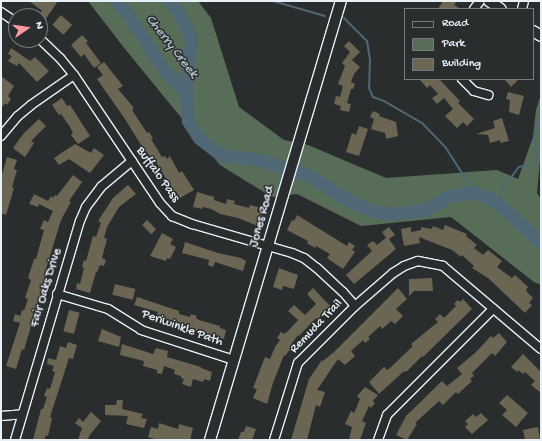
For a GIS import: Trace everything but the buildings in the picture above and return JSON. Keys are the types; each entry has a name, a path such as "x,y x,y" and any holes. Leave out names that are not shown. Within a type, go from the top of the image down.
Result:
{"street":[{"name":"Jones Road","path":"210,440 341,1"},
{"path":"488,1 499,8"},
{"name":"Buffalo Pass","path":"48,47 74,75 160,203 172,216 192,224 304,258 343,292 354,306"},
{"path":"1,136 18,116 31,105 74,75"},
{"path":"463,80 474,92 488,95"},
{"name":"Fair Oaks Drive","path":"15,440 57,294 76,232 86,207 102,186 132,161"},
{"name":"Remuda Trail","path":"274,440 298,363 354,306 392,273 404,266 418,261 443,266 493,309"},
{"name":"Periwinkle Path","path":"57,294 108,309 141,330 234,360"},
{"path":"378,440 387,415 493,309 541,349"},
{"path":"1,416 22,414"}],"green space":[{"path":"88,1 198,1 211,18 239,107 284,140 308,145 386,178 497,170 518,179 533,137 536,110 541,94 541,149 537,193 541,200 541,285 534,282 451,217 361,226 297,194 272,197 220,165 125,49"}],"waterway":[{"name":"Cherry Creek","path":"116,1 128,15 165,71 186,93"},
{"path":"170,1 178,12 191,36 186,93 188,121 199,138 221,155 259,160 309,175 347,200 375,212 396,214 427,209 449,196 474,192 497,202 541,243"},
{"path":"273,1 325,16"},
{"path":"344,18 367,41 370,61 369,88 373,97 384,101 422,123 446,148 474,192"},
{"path":"497,202 503,188 519,167 534,163 537,158 534,137 541,114"}]}
